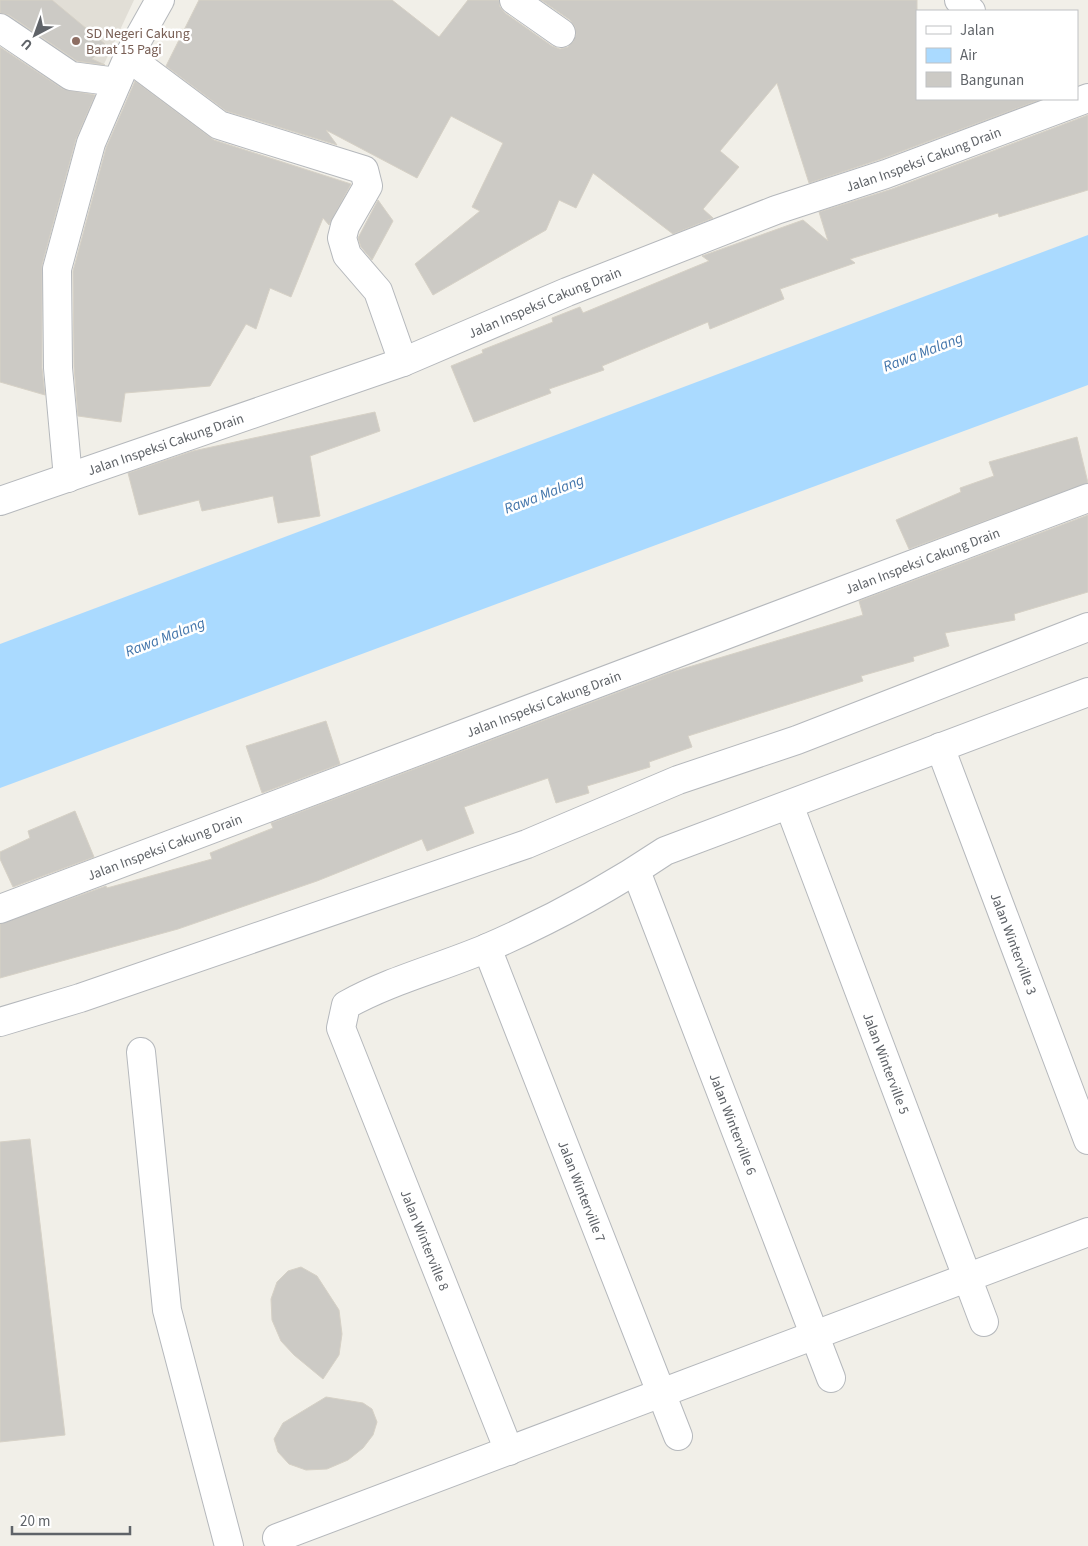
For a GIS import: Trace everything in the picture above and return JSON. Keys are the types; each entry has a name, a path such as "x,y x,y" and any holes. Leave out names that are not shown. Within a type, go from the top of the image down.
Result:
{"street":[{"path":"68,478 58,368 57,269 91,143 128,57 160,0"},
{"path":"514,0 562,33"},
{"path":"959,0 970,10"},
{"path":"0,28 72,76 117,82"},
{"path":"128,57 219,125 364,170 368,186 345,226 342,238 347,255 378,292 403,362"},
{"name":"Jalan Inspeksi Cakung Drain","path":"0,501 403,362 567,292 776,210 886,174 1036,107 1076,100"},
{"name":"Jalan Inspeksi Cakung Drain","path":"0,909 1088,498"},
{"path":"0,1022 80,998 526,844 678,780 849,721 1088,627"},
{"path":"487,948 636,871 665,851 1088,692"},
{"name":"Jalan Winterville 3","path":"940,747 1088,1140"},
{"name":"Jalan Winterville 5","path":"789,805 984,1322"},
{"name":"Jalan Winterville 6","path":"636,871 831,1378"},
{"name":"Jalan Winterville 8","path":"487,948 374,989 346,1005 341,1028 508,1452"},
{"name":"Jalan Winterville 7","path":"487,948 678,1436"},
{"path":"141,1052 167,1310 229,1546"},
{"path":"277,1538 1088,1232"}],"shaded area":[{"name":"SD Negeri Cakung Barat 15 Pagi","path":"0,0 134,0 98,77 0,16"}],"water":[{"name":"Rawa Malang","path":"1088,235 1088,385 0,788 0,644"}],"building":[{"path":"0,0 52,0 105,44 92,59 105,65 77,61 9,15 0,13"},
{"path":"199,0 392,0 439,37 468,0 499,0 500,7 505,13 552,46 560,49 568,47 573,42 576,35 575,27 570,20 541,0 917,0 916,100 1039,100 881,159 809,183 777,83 720,151 739,167 703,209 713,218 673,234 593,173 576,208 559,200 546,230 433,295 415,264 480,211 472,207 503,143 451,116 417,178 326,130 337,145 226,111 166,66"},
{"path":"0,47 63,89 95,95 76,139 42,265 42,368 45,395 0,382"},
{"path":"135,81 214,140 351,184 329,225 323,218 291,297 270,288 256,329 246,324 210,386 125,393 121,422 78,416 74,367 73,271 106,148"},
{"path":"1088,115 1088,190 999,217 998,213 850,259 855,263 780,289 784,299 710,329 708,322 602,366 604,370 549,389 551,393 474,422 451,366 483,353 482,350 553,322 552,318 580,307 583,313 709,261 702,256 803,220 828,241 819,212 892,189"},
{"path":"378,200 393,221 372,260 361,247 358,238"},
{"path":"375,412 380,431 310,456 320,516 278,523 273,496 202,511 199,500 139,515 128,473 193,451"},
{"path":"1077,437 1088,483 909,549 896,520 961,492 960,488 994,476 989,462"},
{"path":"1088,515 1088,592 1014,614 1015,620 945,633 949,646 913,657 914,661 861,676 863,681 688,736 692,747 649,762 650,767 587,786 589,793 556,803 548,778 464,807 474,833 427,851 422,839 317,881 178,929 0,978 0,924 106,886 107,888 212,859 210,853 273,828 271,823 672,672 863,615 859,601"},
{"path":"326,721 340,764 262,793 246,746"},
{"path":"75,811 94,857 13,887 0,859 0,852 30,838 28,831"},
{"path":"30,1139 65,1435 0,1442 0,1142"},
{"path":"301,1267 317,1276 339,1310 342,1334 339,1355 323,1379 294,1355 281,1341 272,1320 271,1299 277,1282 288,1271"},
{"path":"326,1397 363,1403 372,1409 377,1422 373,1435 363,1448 348,1460 327,1469 306,1470 289,1464 278,1452 274,1439 283,1423"}],"place":[{"name":"SD Negeri Cakung Barat 15 Pagi","path":"76,41"}]}
